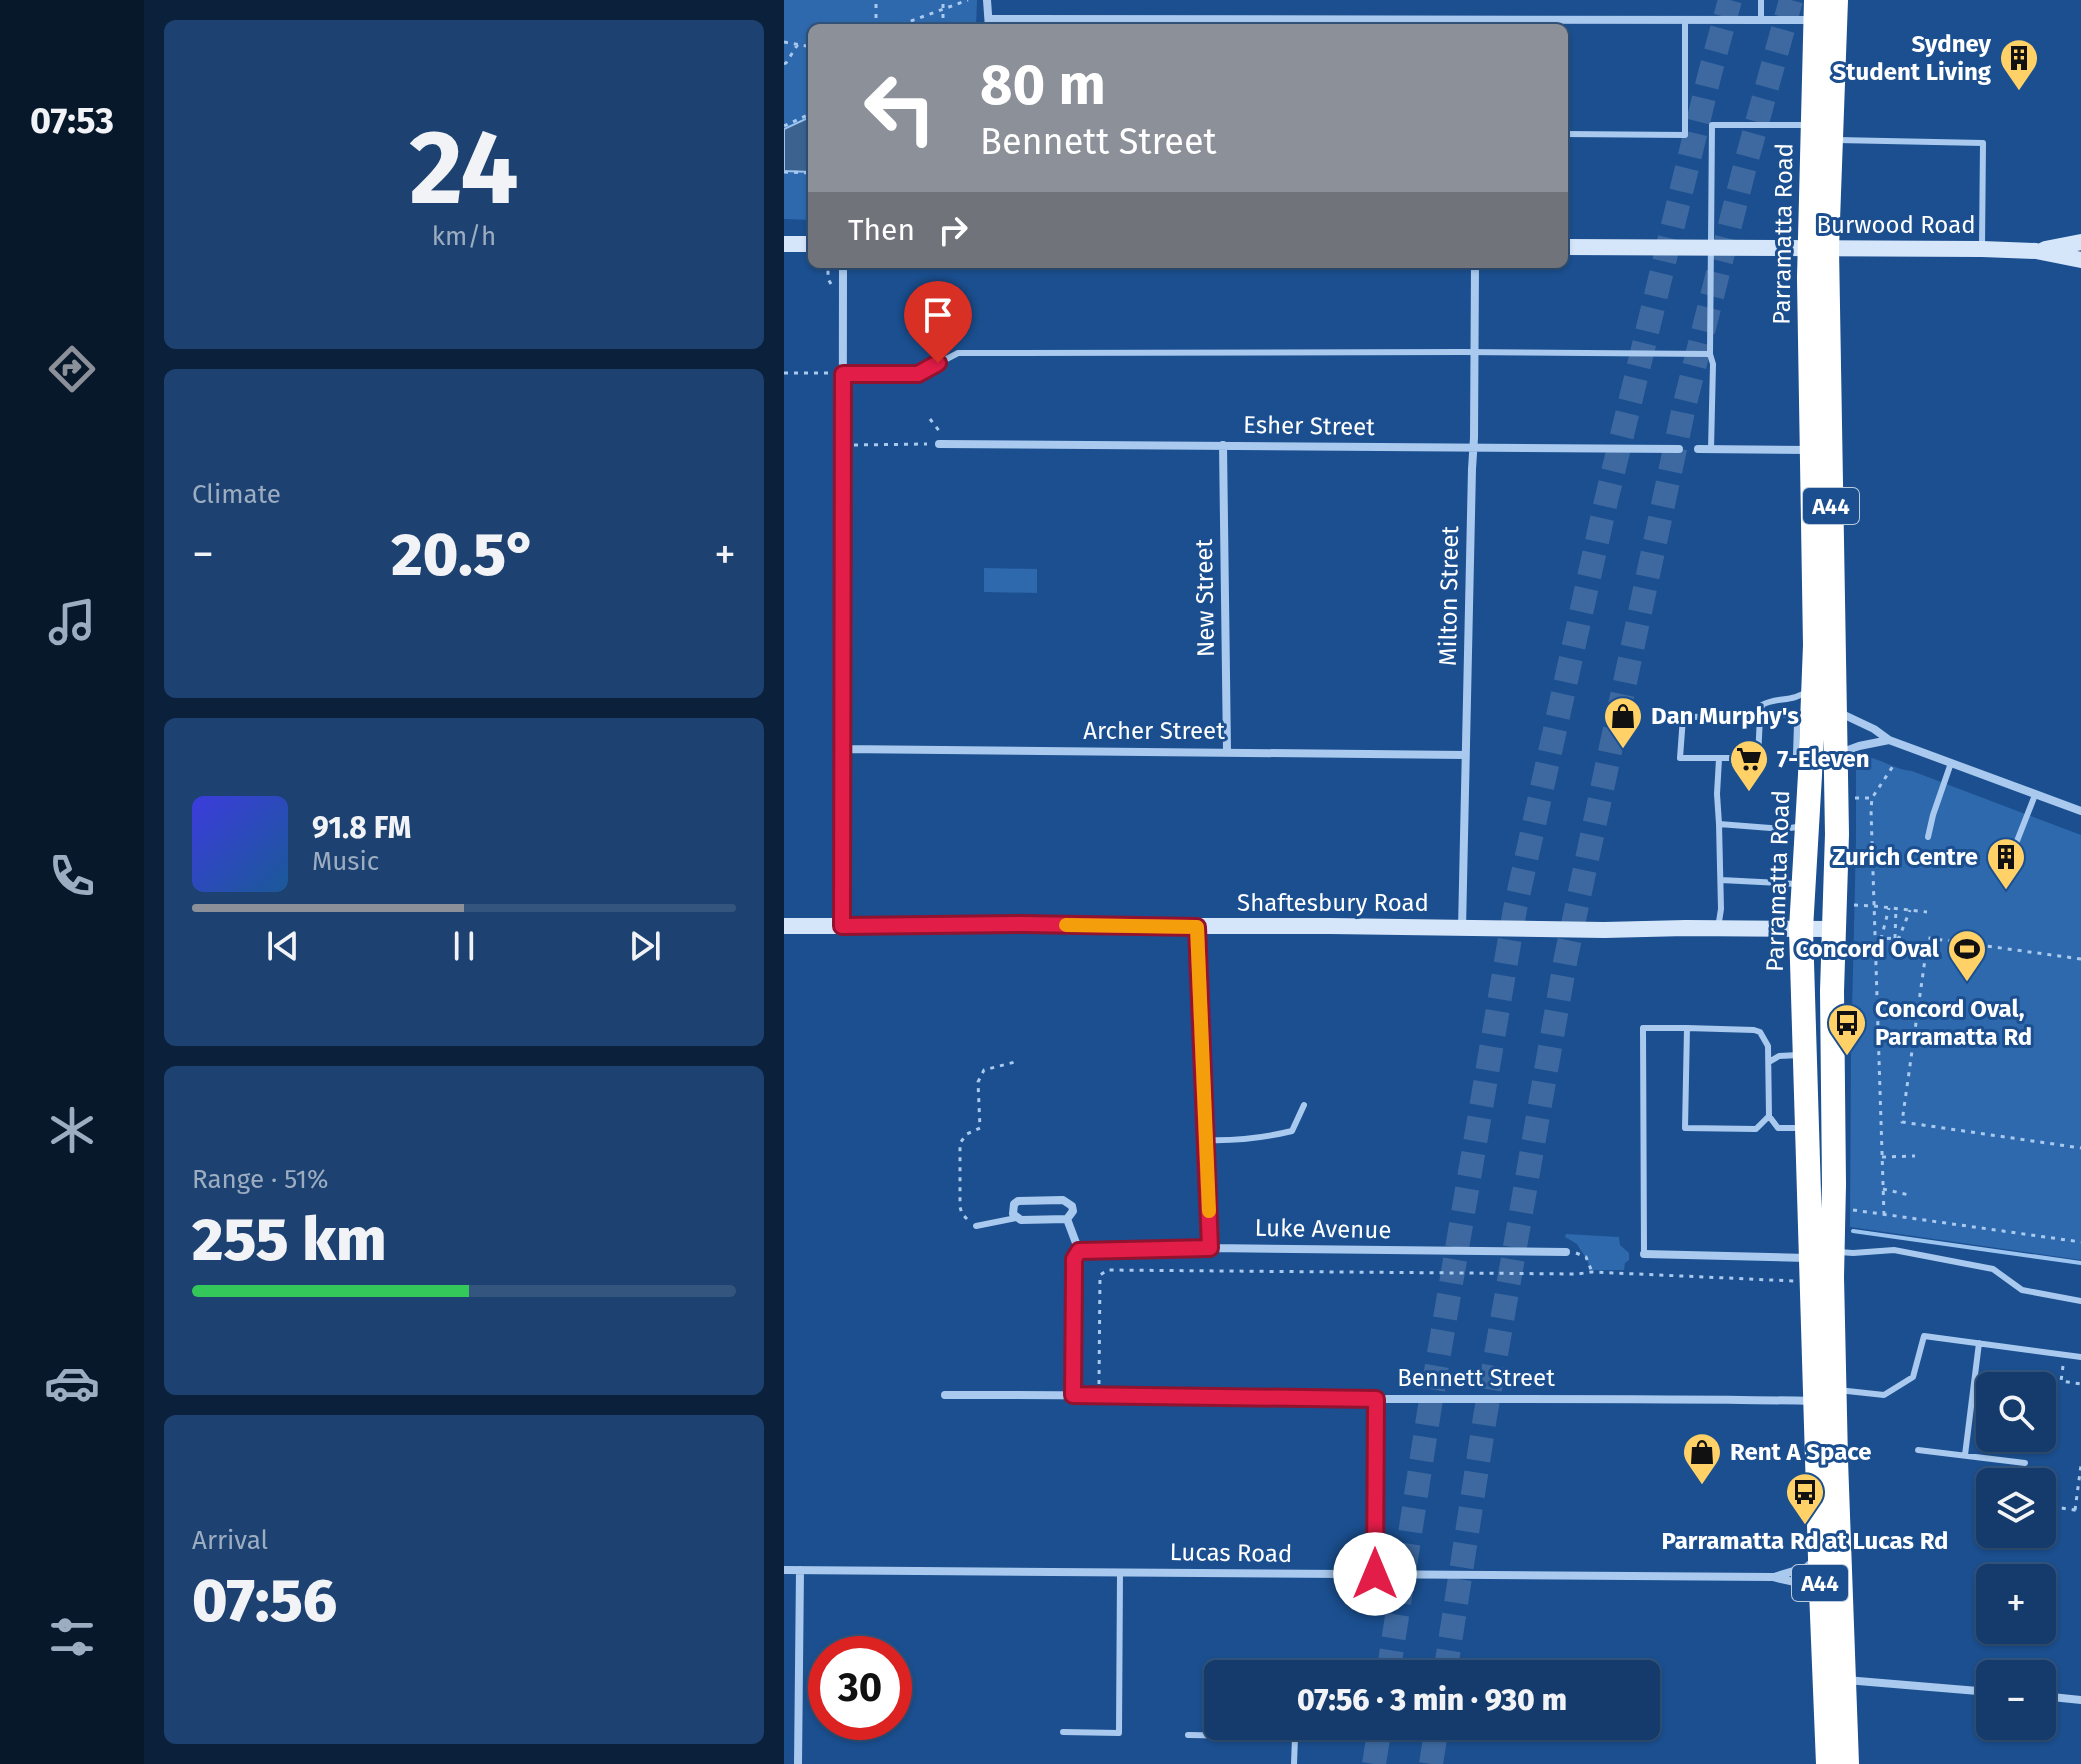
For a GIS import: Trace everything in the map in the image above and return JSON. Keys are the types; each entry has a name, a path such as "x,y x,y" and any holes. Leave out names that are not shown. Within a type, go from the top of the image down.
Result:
{"highway":[{"name":"Parramatta Road","path":"1825,1256 1806,1127 1801,929 1815,645 1812,450 1822,132 1836,0"},
{"name":"Parramatta Road","path":"1816,10 1822,132"},
{"name":"Parramatta Road","path":"1818,248 1837,834 1833,929 1834,1184 1825,1256 1820,1555 1828,1764"},
{"path":"1806,1127 1832,1126"},
{"name":"Parramatta Road","path":"1825,1396 1845,1680 1847,1764"}],"main road":[{"name":"Burwood Road","path":"2036,251 2081,242"},
{"path":"784,244 808,244"},
{"name":"Burwood Road","path":"1568,247 1982,249 2036,251 2081,260"},
{"name":"Shaftesbury Road","path":"784,926 1023,924 1604,930 1833,929"}],"street":[{"path":"987,0 989,24 1121,24 1245,18 1469,24 1761,21 1816,10"},
{"path":"842,926 843,268"},
{"name":"Milton Street","path":"1462,929 1475,268"},
{"name":"Esher Street","path":"939,444 1679,449"},
{"name":"New Street","path":"1223,445 1227,751"},
{"path":"1698,449 1812,450"},
{"path":"1835,711 1874,729 1889,740 2081,811"},
{"path":"1836,755 1889,740"},
{"name":"Archer Street","path":"842,749 1465,755"},
{"path":"1197,927 1210,1248"},
{"path":"1063,1200 1072,1206 1073,1211 1067,1219 1021,1220 1016,1218 1012,1209 1018,1201 1063,1200"},
{"path":"1067,1219 1079,1251 1074,1259 1073,1395"},
{"name":"Luke Avenue","path":"1079,1251 1210,1248 1566,1252"},
{"path":"1644,1254 1825,1256"},
{"name":"Bennett Street","path":"945,1395 1376,1399 1825,1396"},
{"path":"1375,1574 1376,1399"},
{"name":"Lucas Road","path":"1773,1577 1807,1567 1820,1555"},
{"name":"Lucas Road","path":"784,1570 1773,1577 1821,1591"},
{"path":"798,1764 800,1570"},
{"path":"1845,1680 1976,1691"},
{"path":"2056,1697 2081,1700"}],"lane":[{"path":"1761,0 1761,21"},
{"path":"1568,134 1685,135 1685,20"},
{"path":"1711,449 1712,125 1983,143 1982,249"},
{"path":"843,374 918,374 958,353 1710,354"},
{"path":"1810,775 1796,755 1797,724 1790,715 1760,716 1683,717 1680,758 1758,758 1760,716 1762,705 1800,696 1813,685"},
{"path":"1718,928 1721,909 1717,794 1719,759"},
{"path":"1928,837 1951,763"},
{"path":"2017,841 2035,795"},
{"path":"1719,824 1784,829 1806,826"},
{"path":"1721,880 1802,884"},
{"path":"1644,1254 1643,1028 1760,1032 1768,1046 1769,1116 1778,1128 1806,1127"},
{"path":"1687,1028 1685,1128 1756,1129 1769,1116"},
{"path":"1769,1062 1779,1056 1804,1055"},
{"path":"1206,1140 1257,1138 1292,1131 1304,1105"},
{"path":"976,1226 1016,1218"},
{"path":"1825,1256 1894,1250 1993,1269 2022,1290 2081,1301"},
{"path":"1825,1396 1884,1395 1913,1377 1924,1336 2081,1356"},
{"path":"1965,1455 1979,1343"},
{"path":"1918,1450 2025,1463"},
{"path":"1063,1732 1119,1733 1120,1572"},
{"path":"1188,1735 1295,1737 1294,1764"}],"path":[{"path":"876,0 876,24"},
{"path":"943,0 943,24"},
{"path":"903,24 968,0"},
{"path":"784,42 808,46"},
{"path":"784,64 798,44"},
{"path":"784,126 808,115"},
{"path":"784,172 808,173"},
{"path":"828,268 828,279"},
{"path":"784,373 828,373"},
{"path":"843,445 939,444"},
{"path":"1884,1215 1872,798 1895,763"},
{"path":"1851,797 1872,798"},
{"path":"1850,907 1874,906 1927,912"},
{"path":"1881,939 1889,907"},
{"path":"1895,938 1896,908"},
{"path":"1875,939 1899,938 1910,910"},
{"path":"2081,959 1928,938 1902,1122 2081,1148"},
{"path":"976,1226 962,1214 960,1207 960,1143 967,1134 980,1128 978,1082 984,1070 1015,1062"},
{"path":"1882,1157 1915,1156"},
{"path":"1883,1189 1909,1195"},
{"path":"1845,1209 2081,1242"},
{"path":"1566,1252 1586,1257 1592,1272"},
{"path":"1099,1395 1100,1275 1108,1270 1592,1272 1795,1281"},
{"path":"2065,1354 2061,1381 2081,1384"},
{"path":"2075,1510 2081,1465"},
{"path":"2056,1507 2081,1511"}],"shaded area":[{"path":"784,0 977,0 976,24 808,24 808,220 784,219"},
{"path":"808,118 808,172 784,171 784,129"},
{"path":"984,568 1037,569 1037,593 984,592"},
{"name":"Concord Oval","path":"1869,757 2081,835 2081,1260 1850,1227 1856,766"},
{"path":"1566,1234 1619,1237 1620,1245 1629,1253 1624,1270 1589,1270 1585,1256 1577,1244 1565,1237"}],"waterway":[{"path":"1853,1231 2081,1263"}],"tunnel":[{"path":"1390,1660 1515,909 1606,501 1730,0"},
{"path":"1447,1660 1485,1417 1566,957 1684,407 1791,0"},
{"path":"1374,1764 1378,1740"},
{"path":"1431,1764 1435,1740"}],"slow traffic":[{"path":"1066,925 1197,927 1209,1211"}],"place":[{"name":"Sydney Student Living","path":"2019,92"},
{"name":"Dan Murphy's","path":"1623,750"},
{"name":"7-Eleven","path":"1749,793"},
{"name":"Zurich Centre","path":"2006,891"},
{"name":"Concord Oval","path":"1967,983"},
{"name":"Concord Oval, Parramatta Rd","path":"1847,1057"},
{"name":"Rent A Space","path":"1702,1486"},
{"name":"Parramatta Rd at Lucas Rd","path":"1805,1526"}],"route":[{"path":"938,363 918,374 843,374 842,926 1023,924 1197,927 1210,1248 1079,1251 1074,1259 1073,1395 1376,1399 1375,1574"}]}
